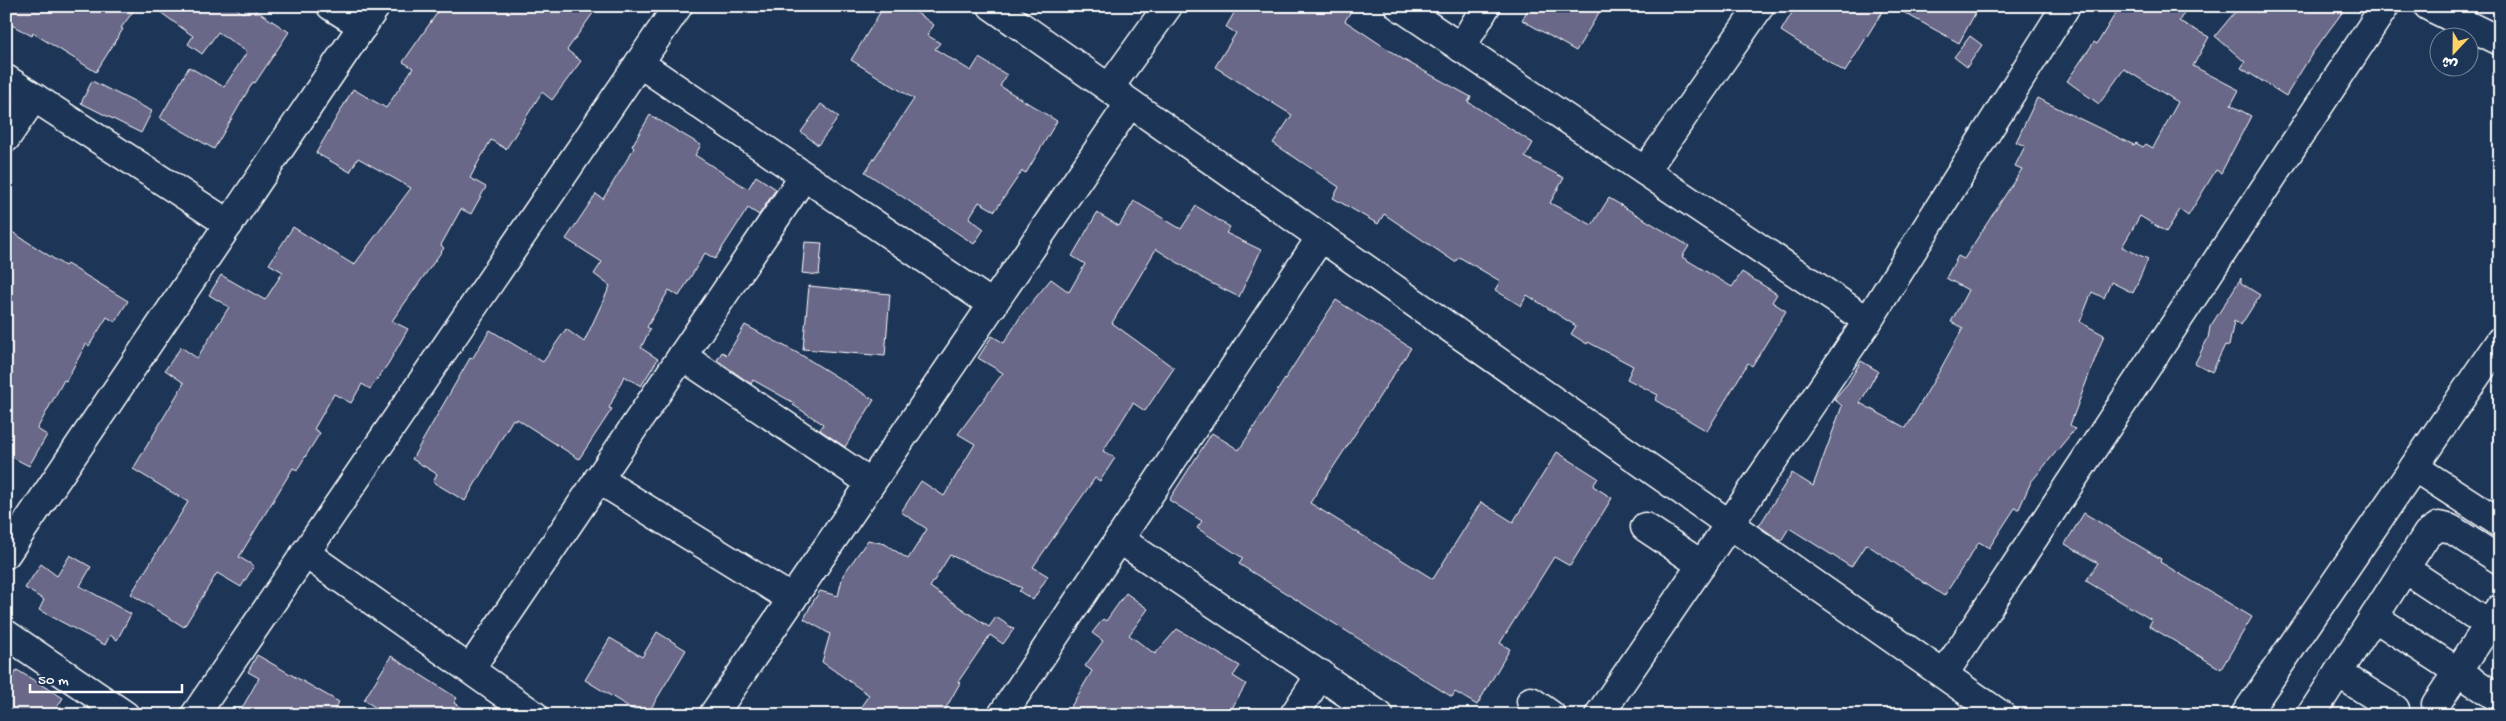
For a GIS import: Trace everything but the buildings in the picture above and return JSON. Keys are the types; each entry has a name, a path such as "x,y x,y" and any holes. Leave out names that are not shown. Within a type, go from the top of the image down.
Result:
{"street":[{"path":"6,554 370,16 330,6"},
{"path":"195,715 678,6"},
{"path":"992,6 2001,715"},
{"path":"713,715 993,305 1119,96 1168,6"},
{"path":"1399,6 1868,321"},
{"path":"1461,48 1486,6"},
{"path":"1645,171 1760,6"},
{"path":"1599,715 1868,321 2066,6"},
{"path":"1944,674 2385,6"},
{"path":"2428,6 2500,41"},
{"path":"639,63 993,305"},
{"path":"6,79 229,224"},
{"path":"6,138 34,97"},
{"path":"470,669 804,176"},
{"path":"1002,715 1321,237"},
{"path":"2245,715 2500,341"},
{"path":"682,356 871,483"},
{"path":"2414,467 2500,523"},
{"path":"598,479 792,599"},
{"path":"2312,715 2427,534 2439,526 2451,529 2500,560"},
{"path":"1645,527 1702,565"},
{"path":"1119,539 1379,715"},
{"path":"305,553 534,715"},
{"path":"2338,673 2394,712 2410,699 2428,700 2440,709 2458,672 2496,622 2405,568"},
{"path":"2374,617 2500,699"},
{"path":"6,634 125,715"},
{"path":"1294,715 1321,674"}]}
